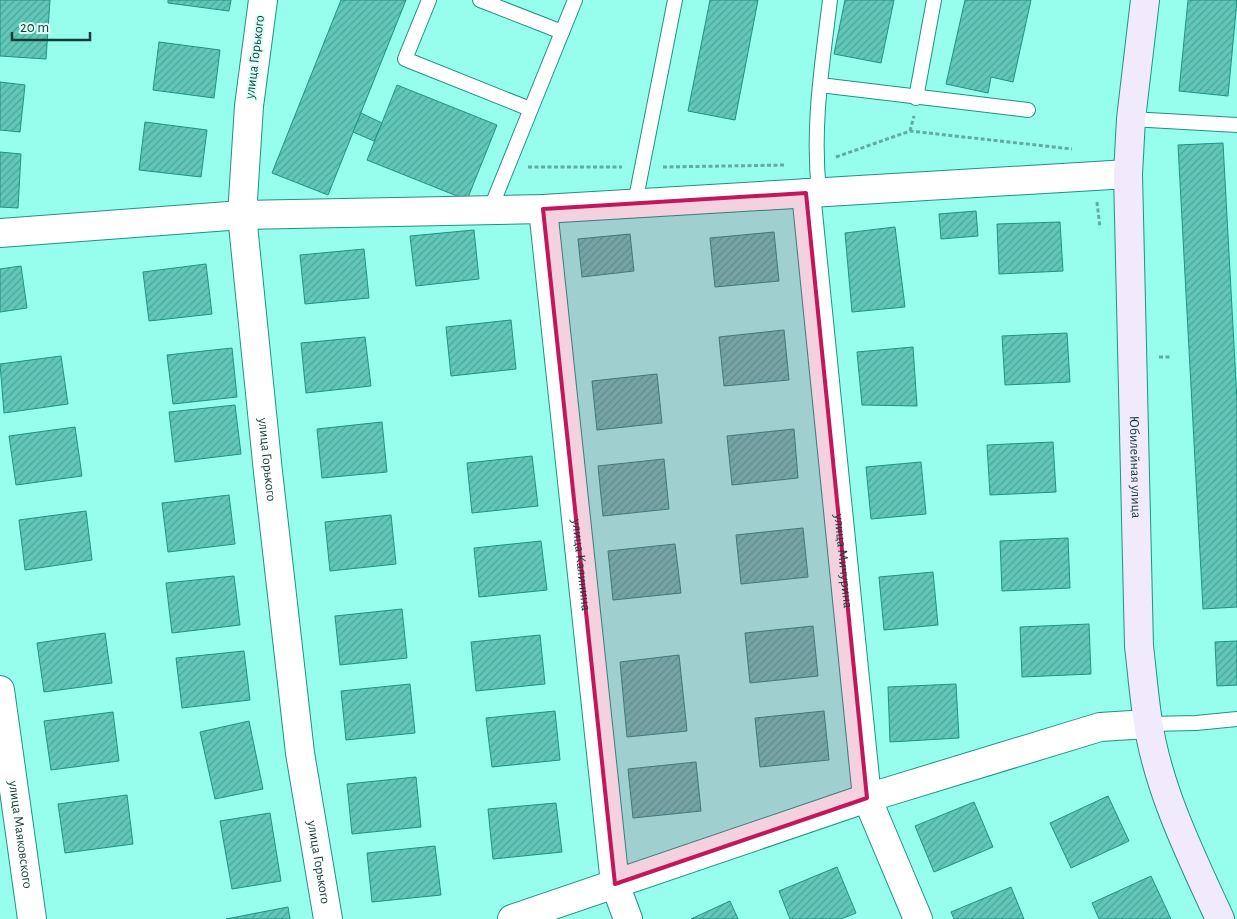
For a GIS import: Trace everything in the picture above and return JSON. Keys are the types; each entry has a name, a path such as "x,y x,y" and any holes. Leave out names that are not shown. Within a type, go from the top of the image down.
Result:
{"street":[{"name":"улица Горького","path":"263,0 249,106 242,215 268,472 300,753 328,919"},
{"name":"Юбилейная улица","path":"1145,0 1131,119 1128,174 1139,646 1148,724 1164,782 1182,838 1220,919"},
{"path":"0,233 242,215 542,209 1128,174"},
{"name":"улица Мичурина","path":"813,193 867,798 918,919"},
{"name":"улица Калинина","path":"542,209 615,884 628,919"},
{"name":"улица Маяковского","path":"0,690 32,919"},
{"path":"512,919 867,798 1100,727 1148,724"}],"lane":[{"path":"429,0 405,59 530,109"},
{"path":"480,0 562,32"},
{"path":"490,210 575,0"},
{"path":"635,203 675,0"},
{"path":"813,193 816,165 816,111 830,0"},
{"path":"916,98 934,0"},
{"path":"820,85 1028,110"},
{"path":"1131,119 1237,125"},
{"path":"1148,724 1196,723 1237,719"}],"highlighted area":[{"path":"806,193 867,798 615,884 543,209"}],"building":[{"path":"0,0 50,0 46,59 0,56"},
{"path":"168,0 231,0 229,11 168,3"},
{"path":"341,0 406,0 328,195 272,173"},
{"path":"710,0 758,0 735,120 688,111"},
{"path":"845,0 894,0 881,63 834,54"},
{"path":"965,0 1031,0 1013,82 991,77 988,93 946,84"},
{"path":"1188,0 1237,0 1228,96 1179,91"},
{"path":"159,42 220,50 214,98 153,90"},
{"path":"0,82 25,85 20,132 0,130"},
{"path":"397,85 497,125 467,200 367,160"},
{"path":"361,113 382,123 374,141 353,132"},
{"path":"145,122 207,130 201,177 139,170"},
{"path":"1223,143 1237,401 1237,607 1203,609 1178,145"},
{"path":"0,152 21,154 18,208 0,207"},
{"path":"976,211 978,236 941,239 939,214"},
{"path":"1060,222 1063,271 999,274 997,224"},
{"path":"895,227 905,307 852,312 845,233"},
{"path":"474,230 479,279 416,286 410,236"},
{"path":"774,232 779,281 715,287 710,238"},
{"path":"630,234 634,271 582,277 578,239"},
{"path":"364,249 369,298 305,304 300,255"},
{"path":"206,264 212,314 149,321 143,272"},
{"path":"21,266 27,308 0,312 0,269"},
{"path":"511,320 516,369 451,376 446,327"},
{"path":"784,330 789,380 724,386 719,337"},
{"path":"1067,333 1070,382 1005,385 1002,336"},
{"path":"365,337 371,386 306,393 301,343"},
{"path":"913,347 917,406 862,405 857,352"},
{"path":"232,348 237,397 173,404 167,355"},
{"path":"61,356 68,404 4,413 0,364"},
{"path":"657,374 662,423 597,430 592,381"},
{"path":"235,405 241,454 175,462 169,412"},
{"path":"382,422 387,472 322,478 317,429"},
{"path":"75,427 82,476 16,485 9,436"},
{"path":"794,429 798,478 732,485 727,436"},
{"path":"1053,442 1056,492 990,495 987,445"},
{"path":"532,456 538,506 472,513 467,463"},
{"path":"664,459 669,509 603,516 598,466"},
{"path":"921,462 926,514 871,519 866,467"},
{"path":"229,495 235,544 168,552 162,503"},
{"path":"86,511 92,560 25,570 19,520"},
{"path":"391,515 396,564 330,571 325,522"},
{"path":"803,528 808,577 741,584 736,535"},
{"path":"1068,538 1070,588 1002,591 1000,541"},
{"path":"541,541 547,590 479,597 474,548"},
{"path":"675,544 681,593 613,600 608,551"},
{"path":"933,572 938,625 884,630 879,577"},
{"path":"234,576 240,625 172,633 166,583"},
{"path":"402,609 407,658 340,665 335,616"},
{"path":"1089,624 1091,674 1022,677 1020,627"},
{"path":"813,626 818,676 750,683 745,633"},
{"path":"105,633 112,683 44,692 37,643"},
{"path":"540,635 545,684 476,691 471,642"},
{"path":"1237,641 1237,685 1217,686 1215,642"},
{"path":"244,651 250,700 182,708 176,658"},
{"path":"679,655 687,731 627,737 620,662"},
{"path":"410,684 415,733 346,740 341,691"},
{"path":"956,684 959,738 890,742 888,687"},
{"path":"555,711 560,760 492,767 486,718"},
{"path":"824,711 829,760 760,767 755,718"},
{"path":"113,712 119,761 51,770 44,721"},
{"path":"249,721 263,789 215,799 200,732"},
{"path":"696,762 701,811 633,818 628,769"},
{"path":"416,777 421,827 352,834 347,784"},
{"path":"127,795 133,844 65,853 58,804"},
{"path":"1108,796 1129,841 1071,868 1050,823"},
{"path":"974,802 993,847 934,872 915,826"},
{"path":"556,803 562,852 493,859 488,809"},
{"path":"270,813 281,881 232,889 220,821"},
{"path":"435,846 441,895 372,902 367,853"},
{"path":"837,867 856,913 841,919 790,919 779,891"},
{"path":"1151,876 1171,919 1099,919 1092,903"},
{"path":"1011,887 1024,919 954,919 951,912"},
{"path":"730,901 738,919 691,919"},
{"path":"288,907 290,919 226,919"}]}
